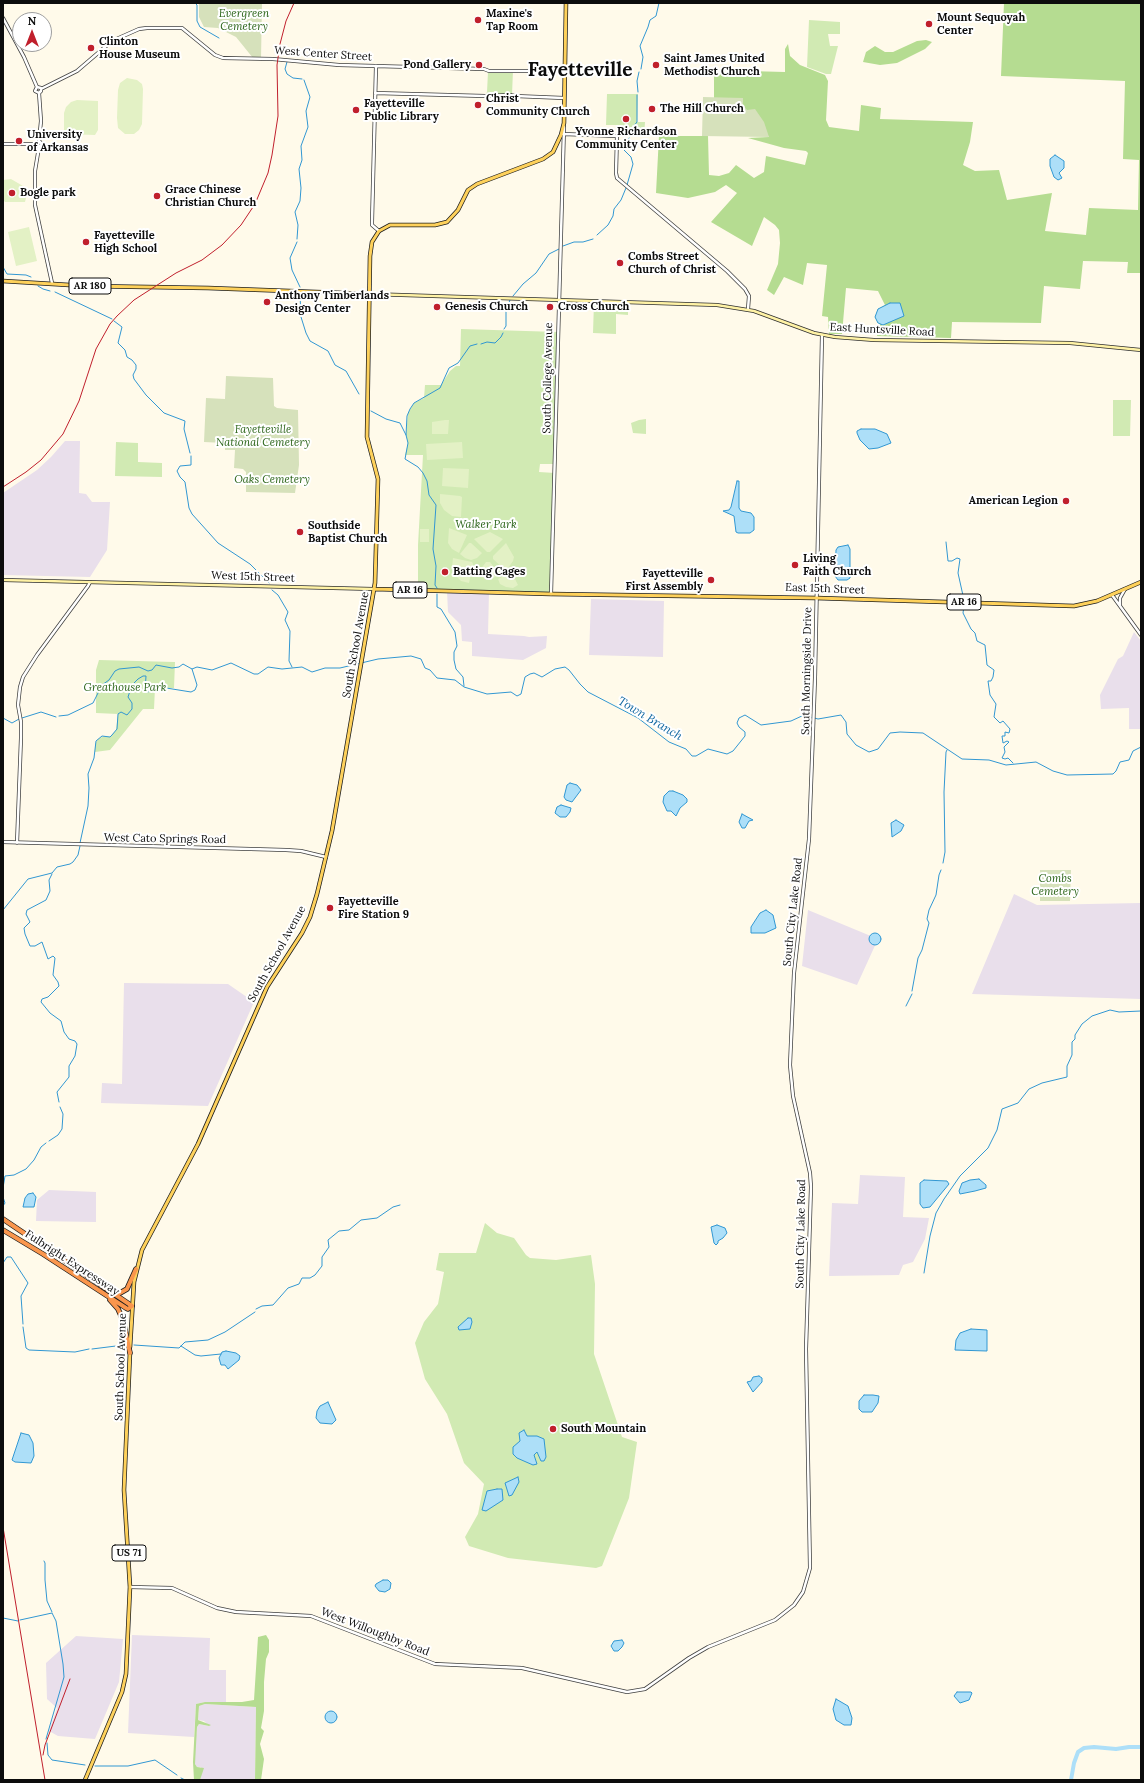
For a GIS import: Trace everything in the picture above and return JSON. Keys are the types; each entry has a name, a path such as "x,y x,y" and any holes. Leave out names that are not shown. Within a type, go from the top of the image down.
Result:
{"highway":[{"name":"Fulbright Expressway","path":"3,1219 89,1277"},
{"name":"Fulbright Expressway","path":"3,1230 126,1308 132,1306"},
{"path":"89,1277 113,1292 120,1293 128,1287 136,1269"},
{"path":"89,1277 132,1306"},
{"path":"100,1292 112,1303 122,1316 130,1353"}],"main road":[{"path":"379,231 390,225 435,225 447,222 458,210 468,190 476,184 543,158 552,152 563,134 566,3"},
{"name":"South School Avenue","path":"85,1780 124,1687 130,1586 124,1496 132,1306 136,1269 146,1242 198,1144 267,987 306,925 315,903 326,857 364,653 374,589 378,479 367,437 371,246 379,231"},
{"name":"AR 180","path":"3,281 370,294"},
{"name":"East Huntsville Road","path":"370,294 717,305 748,309 822,335 874,340 1066,342 1141,350"},
{"name":"West 15th Street","path":"3,580 503,592"},
{"name":"East 15th Street","path":"503,592 816,598 1074,606 1091,603 1141,582"}],"street":[{"path":"3,18 24,57 37,87 35,91 39,93"},
{"name":"West Center Street","path":"41,89 77,71 112,41 142,28 182,28 215,56 223,58 273,59 335,65 484,69 489,71 565,71"},
{"path":"376,66 372,225 379,231"},
{"path":"37,87 41,89 39,93 41,121 39,141 42,145 38,147 35,174 35,205 52,283"},
{"path":"375,93 512,95 564,98"},
{"path":"564,123 566,131 572,135"},
{"path":"563,134 617,136 616,175 746,289 749,296 748,309"},
{"name":"South College Avenue","path":"551,594 563,134"},
{"path":"610,136 614,138 616,144"},
{"path":"3,144 36,144 39,141"},
{"path":"556,146 562,149 563,152"},
{"name":"South Morningside Drive","path":"809,839 814,723 822,335"},
{"path":"17,843 21,727 19,694 21,682 27,670 90,582"},
{"path":"1121,607 1120,598 1125,589"},
{"path":"1112,595 1141,635"},
{"name":"South City Lake Road","path":"807,1584 810,1559 806,1349 811,1187 810,1173 794,1104 790,1066 793,988 809,839"},
{"name":"West Cato Springs Road","path":"3,842 286,850 302,851 326,857"},
{"name":"West Willoughby Road","path":"130,1586 172,1588 217,1608 236,1612 311,1616 435,1664 522,1668 632,1692 645,1689 689,1658 708,1647 775,1620 794,1605 807,1584"}],"shaded area":[{"path":"65,441 80,441 79,493 86,494 92,502 110,502 107,550 90,577 3,575 3,493 37,470"},
{"path":"447,591 489,592 488,634 529,637 547,636 546,648 523,660 472,656 472,642 462,641 461,625 448,612"},
{"path":"591,599 664,601 663,657 589,655"},
{"path":"1134,632 1141,641 1141,729 1129,729 1129,708 1101,709 1100,695 1118,659 1123,656"},
{"path":"1014,894 1037,905 1141,903 1141,999 972,994"},
{"path":"808,910 878,939 857,985 802,966"},
{"path":"124,983 228,984 254,1002 208,1106 101,1103 102,1083 122,1084"},
{"path":"860,1175 905,1177 903,1217 929,1218 925,1239 913,1262 903,1265 899,1275 829,1276 832,1203 858,1204"},
{"path":"49,1190 96,1192 96,1222 36,1221 37,1200"},
{"path":"132,1635 210,1638 209,1670 226,1670 226,1702 205,1702 196,1704 194,1737 128,1733"},
{"path":"76,1636 123,1639 119,1682 95,1739 58,1736 49,1731 57,1708 47,1699 46,1663"},
{"path":"205,1704 256,1707 255,1780 200,1780 202,1771 201,1767 197,1767 195,1764 195,1744 197,1727 199,1724 209,1726 204,1721 198,1720 199,1706"}],"green space":[{"name":"Evergreen Cemetery","path":"199,3 262,3 261,59 253,58 236,37 218,28 204,27 199,17"},
{"path":"1004,3 1141,3 1141,273 1127,273 1128,262 1083,261 1080,289 1044,286 1041,323 952,322 951,338 877,336 878,323 875,317 878,309 885,305 878,291 846,288 842,334 829,334 828,317 822,316 827,265 807,263 803,285 784,277 774,295 767,290 778,264 780,243 779,230 775,225 764,217 752,246 711,222 737,193 726,185 715,192 688,198 656,193 659,136 708,136 709,175 719,176 729,173 736,165 754,178 764,172 766,156 805,165 808,153 806,151 784,148 748,138 769,137 743,106 743,98 714,98 714,73 741,74 748,71 785,72 785,49 788,44 790,56 800,65 825,75 828,81 826,120 829,127 859,131 861,105 881,108 880,119 973,122 970,142 963,165 975,171 999,170 1007,200 1052,193 1045,231 1086,235 1089,208 1138,210 1139,160 1123,159 1125,81 1001,76"},
{"path":"809,20 840,22 840,34 828,34 830,46 838,46 831,74 826,74 807,67"},
{"path":"926,40 932,42 925,49 897,63 880,65 863,62 866,52 875,46 885,52 893,52 917,41"},
{"path":"513,70 512,95 490,94 485,96 487,92 488,72"},
{"path":"127,78 137,80 142,84 143,89 142,124 139,130 134,134 125,134 118,128 118,90 120,83"},
{"path":"607,94 638,94 637,122 645,122 644,136 620,136 620,125 606,125"},
{"path":"703,97 743,98 743,106 747,110 755,109 764,122 769,137 702,136"},
{"path":"77,100 98,101 98,130 95,135 64,134 64,113 66,107 71,102"},
{"path":"11,179 23,186 27,194 25,202 5,202 3,200 3,180"},
{"path":"29,227 37,261 16,266 8,232"},
{"path":"594,302 628,302 628,315 616,314 616,334 593,333"},
{"name":"Walker Park","path":"461,329 558,332 555,464 540,464 539,472 555,473 551,594 418,591 418,545 423,455 405,455 408,443 406,435 408,413 414,403 424,398 425,385 441,385 450,371 456,366 460,366"},
{"name":"Fayetteville National Cemetery","path":"226,376 273,378 274,406 277,408 298,410 299,465 295,493 246,492 246,472 243,469 234,468 235,450 225,450 225,443 204,442 206,398 225,399"},
{"path":"1113,400 1131,400 1130,436 1113,436"},
{"path":"646,419 646,434 633,433 631,423"},
{"path":"449,420 448,434 432,434 432,422"},
{"path":"116,442 138,443 138,462 162,463 162,477 115,476"},
{"path":"462,442 463,458 427,460 426,444"},
{"path":"443,468 469,469 468,488 442,486"},
{"path":"440,494 462,497 461,517 452,516 444,510 440,503"},
{"path":"449,528 467,535 459,553 452,549 448,543"},
{"path":"420,529 429,529 429,542 420,542"},
{"path":"490,532 503,539 490,552 487,552 474,539"},
{"path":"469,543 471,543 482,553 477,558 471,560 460,554"},
{"path":"506,543 514,557 506,571 493,559 493,556"},
{"path":"453,558 472,562 473,564 469,583 461,581 455,575 452,567"},
{"path":"486,562 490,562 500,575 487,580 477,574"},
{"path":"512,573 518,585 513,588 500,584 498,579"},
{"name":"Greathouse Park","path":"99,660 175,662 174,688 155,688 154,709 143,709 110,750 95,752 95,744 98,739 104,736 110,737 116,730 118,714 96,713 96,670"},
{"name":"Combs Cemetery","path":"1040,870 1071,870 1070,901 1040,901"},
{"path":"485,1223 497,1233 514,1238 526,1255 530,1258 556,1260 591,1255 595,1284 594,1354 622,1437 637,1442 629,1498 602,1566 596,1568 508,1558 469,1546 465,1537 478,1514 484,1484 464,1463 447,1414 425,1379 415,1343 424,1322 438,1304 444,1272 436,1270 439,1253 476,1253"},
{"path":"266,1635 269,1640 269,1652 266,1659 264,1711 261,1728 264,1731 260,1744 264,1759 261,1780 255,1780 256,1707 205,1704 199,1706 198,1720 211,1725 199,1724 197,1727 195,1764 197,1767 204,1768 200,1780 194,1780 193,1762 196,1704 205,1702 242,1702 254,1700 258,1637"}],"water":[{"path":"1055,155 1064,161 1064,168 1059,173 1062,178 1058,180 1054,177 1050,166 1050,159"},
{"path":"890,303 900,303 904,316 883,325 878,323 875,317 878,309"},
{"path":"861,429 875,429 887,434 891,443 878,448 869,449 860,440 857,433 857,431"},
{"path":"737,481 739,481 739,508 741,511 751,513 754,517 754,530 750,533 736,532 734,516 723,511 729,510 731,507"},
{"path":"848,545 850,549 850,578 847,580 838,580 835,576 836,550 838,547"},
{"path":"570,783 577,785 581,790 572,802 566,800 564,797 567,785"},
{"path":"669,791 683,795 687,799 687,802 680,808 676,816 671,811 667,811 663,802 664,796"},
{"path":"561,805 571,808 566,817 560,817 555,813 557,807"},
{"path":"742,814 753,820 749,821 745,828 742,828 739,822"},
{"path":"896,820 904,825 901,831 892,837 891,823"},
{"path":"766,910 773,915 776,928 765,933 751,933 751,927 760,913"},
{"path":"873,933 877,933 881,939 877,945 873,945 869,941 869,937"},
{"path":"979,1179 986,1185 986,1188 960,1194 959,1191 962,1183"},
{"path":"924,1180 947,1181 949,1184 930,1207 923,1208 920,1204 920,1183"},
{"path":"33,1193 36,1197 34,1207 23,1207 25,1198 28,1194"},
{"path":"717,1225 725,1228 727,1233 718,1241 716,1245 714,1243 711,1227"},
{"path":"468,1318 471,1318 472,1322 470,1329 459,1330 458,1327"},
{"path":"971,1329 987,1330 987,1351 955,1350 956,1340 960,1333"},
{"path":"226,1351 236,1353 240,1356 239,1360 228,1369 225,1365 221,1365 219,1358 222,1352"},
{"path":"759,1376 762,1378 762,1382 753,1392 747,1382 751,1381 753,1377"},
{"path":"864,1395 879,1396 878,1403 872,1412 862,1412 859,1409 859,1401"},
{"path":"328,1402 336,1420 332,1424 320,1423 316,1418 317,1411 320,1406"},
{"path":"524,1430 527,1436 537,1436 544,1439 546,1457 544,1461 541,1461 537,1452 534,1455 537,1464 533,1465 517,1458 513,1454 513,1447 520,1441 519,1433"},
{"path":"21,1433 29,1435 33,1443 34,1456 31,1463 15,1462 12,1460"},
{"path":"518,1477 519,1482 512,1495 509,1496 505,1483"},
{"path":"502,1489 503,1500 486,1511 482,1510 487,1491"},
{"path":"383,1580 388,1580 391,1583 390,1589 385,1592 379,1591 375,1586"},
{"path":"622,1640 624,1643 622,1647 618,1651 614,1651 611,1646 614,1641"},
{"path":"957,1692 972,1693 969,1700 960,1703 954,1696"},
{"path":"836,1699 848,1706 852,1718 851,1725 844,1725 836,1720 833,1709"},
{"path":"329,1711 333,1711 337,1717 333,1723 329,1723 325,1719 325,1715"}],"waterway":[{"path":"195,3 197,5 197,21 200,27 219,38"},
{"path":"641,69 643,57 640,46 650,20 656,16 659,3"},
{"path":"287,62 285,69 287,74 293,78 302,79"},
{"path":"638,92 637,81 639,72"},
{"path":"297,239 298,225 295,212 300,201 301,188 299,169 302,160 301,146 308,127 306,111 310,97 304,80"},
{"path":"630,135 632,128 637,122 637,95"},
{"path":"627,185 633,164 631,157 623,149 629,138"},
{"path":"597,235 608,225 613,216 614,209 621,200 626,188"},
{"path":"563,246 574,242 583,242 593,239"},
{"path":"297,242 290,258 292,270 300,287"},
{"path":"513,296 523,284 536,273 549,254 559,249"},
{"path":"3,267 7,274 26,275 31,277"},
{"path":"38,286 50,291"},
{"path":"55,292 112,319"},
{"path":"300,295 301,317 310,341 328,351 335,365 346,371 359,394"},
{"path":"504,329 506,326 506,310 510,300"},
{"path":"114,321 122,327 118,343 125,350 127,357 136,365 133,375 134,379 146,395 164,413 185,421 184,429 190,453"},
{"path":"481,344 487,342 495,343 503,333"},
{"path":"437,588 435,585 436,566 433,549 436,505 429,495 427,481 423,473 418,467 405,459 408,443 406,435 407,416 414,403 440,388 449,368 458,363 470,346 477,344"},
{"path":"371,411 386,419 400,423 406,435"},
{"path":"191,456 191,465 180,466 177,471 185,482 189,508 192,514 218,543 250,564 269,583"},
{"path":"946,542 948,561 952,561 957,558 960,559 958,573 964,600"},
{"path":"272,590 278,595 288,612 285,620 290,631 289,661 292,667"},
{"path":"437,594 437,607 441,609 455,632 457,646 454,652 454,660 456,669 463,677 464,686"},
{"path":"964,606 963,613 971,629 975,633 977,641 985,645 987,665 994,670 991,681 988,681 990,695 996,704 994,717 1000,723 1003,721 1010,729 1009,733 1005,732 1005,736 1002,736 1003,743 1007,741 1009,742 1004,747 1005,752 1002,758 1008,758 1013,763"},
{"name":"Town Branch","path":"59,716 68,715 93,703 102,685 109,680 115,671 119,669 139,667 148,671 152,670 156,665 172,668 179,667 183,664 192,669 197,667 212,670 231,663 254,674 258,674 268,667 282,669 302,667 312,672 325,668 340,668 378,659 411,656 421,659 425,668 430,670 437,678 455,680 464,687 487,694 511,692 517,696 521,694 525,677 534,673 542,677 555,669 565,667 588,692 638,718 669,742 686,749 692,756 696,756 708,749 727,754 733,751 745,736 745,732 737,723 739,718 745,715 761,725 791,721 804,715 818,719 841,715 846,722 847,734 856,745 869,752 878,749 890,733 923,733 962,759 989,760 1006,765 1036,762 1053,771 1067,775 1113,774 1120,762 1129,760 1133,751 1141,747"},
{"path":"80,843 88,806 88,774 94,758 96,741 102,736 110,737 117,729 118,714 121,712 127,715 132,709 132,703 128,697 132,685 138,679 146,676 145,691 147,692 160,687 191,692 195,690 197,685 192,669"},
{"name":"Town Branch","path":"22,718 41,712 56,717"},
{"name":"Town Branch","path":"3,718 12,723 19,719"},
{"path":"943,863 945,852 944,792 947,750"},
{"path":"3,910 28,879 52,873 57,867 70,864 78,855 80,846"},
{"path":"912,991 918,958 922,950 929,923 927,919 929,910 936,895 941,870"},
{"path":"52,874 49,880 50,891 46,900 27,910 26,914 30,922 24,928 30,946 35,946 42,942 48,959 53,956 55,958 53,975 59,986 48,997 42,999 41,1002 50,1013 61,1021 64,1032 69,1039 75,1041 77,1044 75,1056 69,1066 69,1077 57,1092 59,1102"},
{"path":"906,1006 912,994"},
{"path":"924,1273 930,1236 936,1213 960,1176 988,1148 997,1130 1002,1109 1018,1103 1029,1089 1042,1083 1067,1077 1067,1066 1072,1055 1072,1042 1082,1024 1092,1016 1110,1010 1119,1012 1141,1011"},
{"path":"49,1141 58,1135 62,1129 63,1114 60,1107"},
{"path":"3,1188 5,1176 14,1175 26,1169 34,1160 41,1147 46,1143"},
{"path":"3,1197 5,1203 3,1206"},
{"path":"256,1309 262,1306 273,1305 288,1288 299,1284 302,1278 310,1278 315,1275 322,1266 322,1257 329,1247 328,1240 339,1231 349,1230 361,1220 377,1218 393,1207 400,1205"},
{"path":"3,1263 7,1257 11,1257 28,1283 21,1296 23,1324"},
{"path":"134,1345 179,1348 185,1342 208,1340 225,1332 255,1312"},
{"path":"23,1327 26,1348 29,1350 75,1352 89,1349"},
{"path":"92,1349 124,1345"},
{"path":"181,1346 195,1355 201,1356 221,1354"},
{"path":"44,1561 47,1601 52,1612"},
{"path":"20,1620 52,1613 56,1621 64,1677 46,1739"},
{"path":"3,1618 18,1621"},
{"path":"47,1743 48,1755 52,1760 85,1765"},
{"path":"1071,1780 1074,1763 1078,1752 1084,1748 1094,1747 1116,1749 1141,1747"},
{"path":"95,1766 128,1766 155,1760 177,1775"},
{"path":"181,1778 185,1780"}],"railway":[{"path":"3,487 41,460 63,434 79,401 96,349 110,324 117,316 134,300 176,273 202,260 222,245 241,225 255,204 268,173 272,155 278,116 277,65 280,44 286,21 294,3"},
{"path":"3,1527 45,1780"},
{"path":"43,1755 45,1745 70,1679"}],"place":[{"name":"Maxine's Tap Room","path":"478,20"},
{"name":"Mount Sequoyah Center","path":"929,24"},
{"name":"Clinton House Museum","path":"91,48"},
{"name":"Pond Gallery","path":"479,65"},
{"name":"Saint James United Methodist Church","path":"656,65"},
{"name":"Christ Community Church","path":"478,105"},
{"name":"The Hill Church","path":"652,109"},
{"name":"Fayetteville Public Library","path":"356,110"},
{"name":"Yvonne Richardson Community Center","path":"626,119"},
{"name":"University of Arkansas","path":"19,141"},
{"name":"Bogle park","path":"12,193"},
{"name":"Grace Chinese Christian Church","path":"157,196"},
{"name":"Fayetteville High School","path":"86,242"},
{"name":"Combs Street Church of Christ","path":"620,263"},
{"name":"Anthony Timberlands Design Center","path":"267,302"},
{"name":"Genesis Church","path":"437,307"},
{"name":"Cross Church","path":"550,307"},
{"name":"American Legion","path":"1066,501"},
{"name":"Southside Baptist Church","path":"300,532"},
{"name":"Living Faith Church","path":"795,565"},
{"name":"Batting Cages","path":"445,572"},
{"name":"Fayetteville First Assembly","path":"711,580"},
{"name":"Fayetteville Fire Station 9","path":"330,908"},
{"name":"South Mountain","path":"553,1429"}],"district":[{"name":"Fayetteville","path":"580,71"}],"park label":[{"name":"Oaks Cemetery","path":"272,480"}]}
